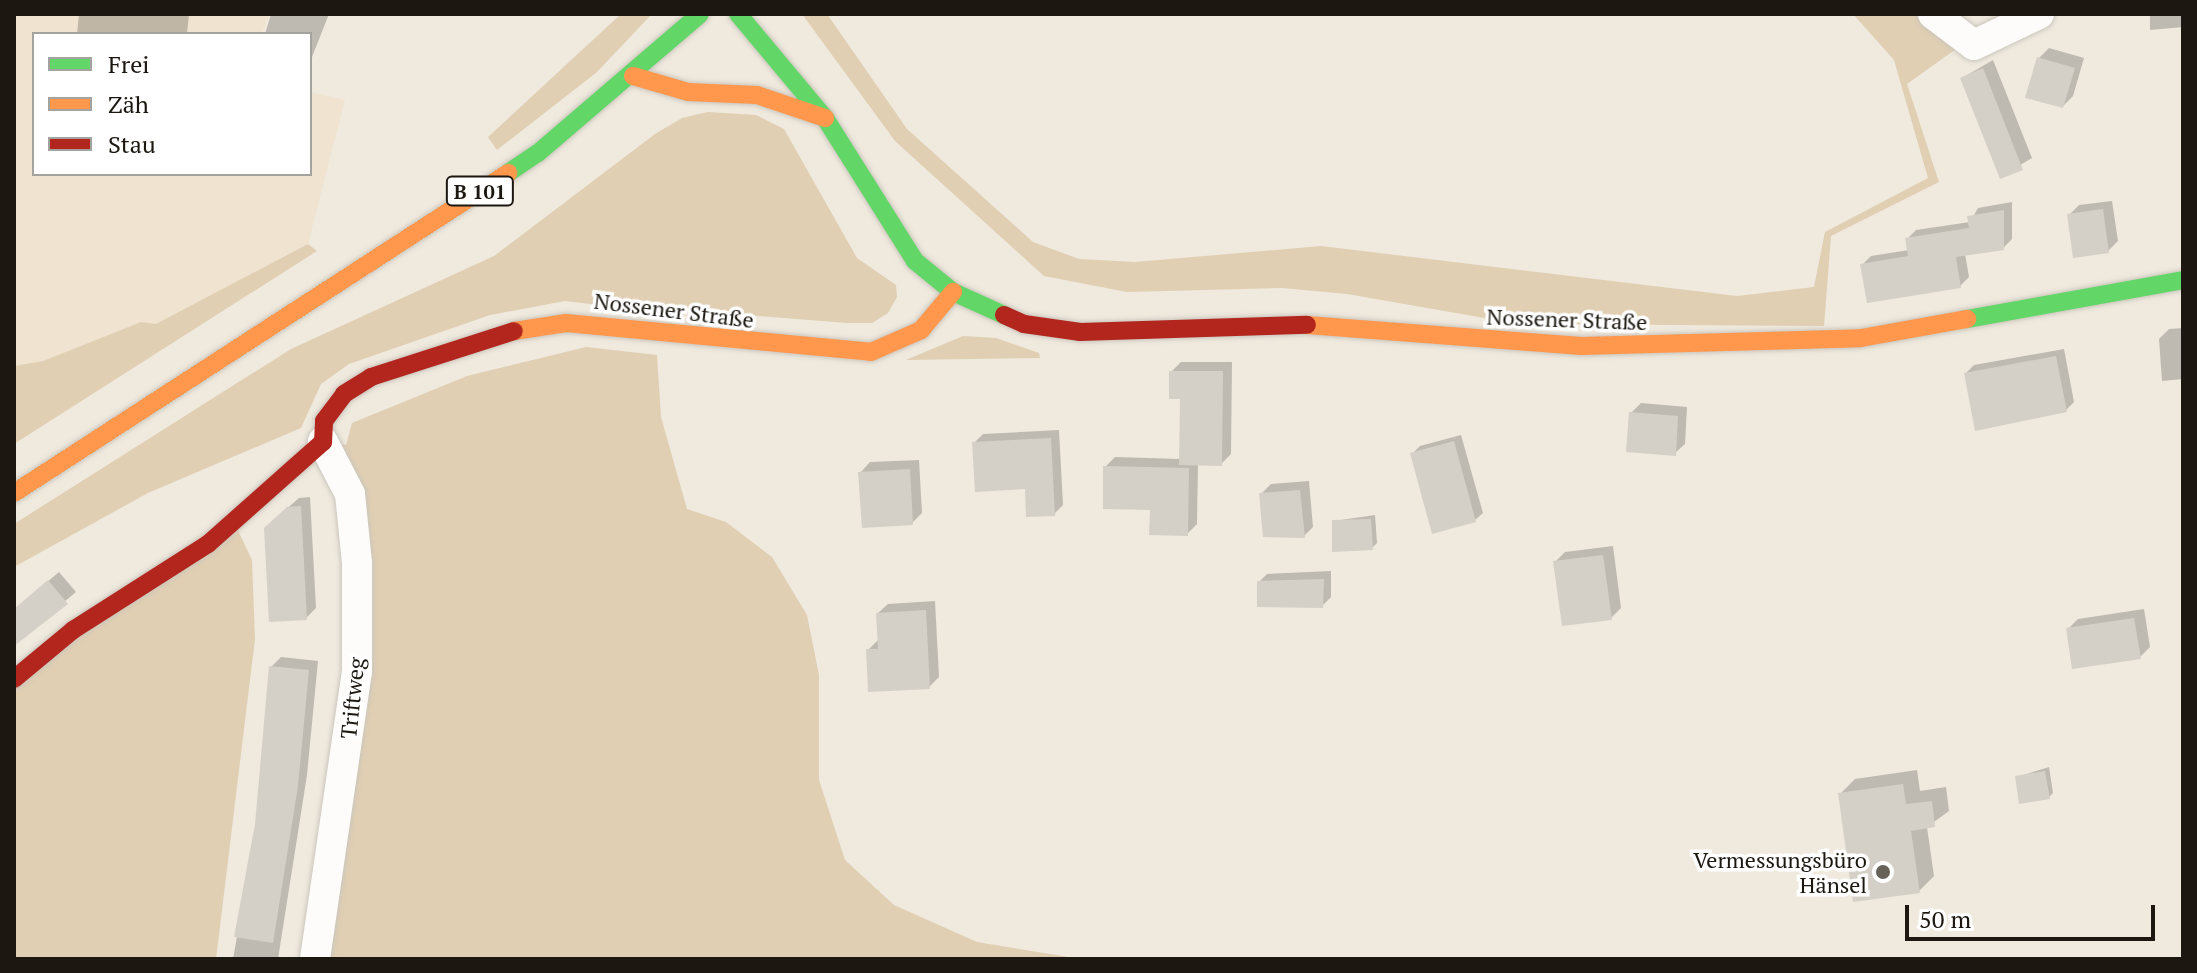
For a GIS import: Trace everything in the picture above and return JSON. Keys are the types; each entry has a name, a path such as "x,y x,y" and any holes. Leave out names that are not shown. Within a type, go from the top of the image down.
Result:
{"street":[{"name":"B 101","path":"14,493 538,153 633,76 700,14"},
{"name":"Nossener Straße","path":"738,14 825,118 915,261 953,292 1024,324 1080,332 1283,323 1581,346 1698,345 1861,338 2183,280"},
{"path":"1933,14 1974,45 2039,14"},
{"path":"633,76 688,92 757,95 825,118"},
{"name":"Nossener Straße","path":"14,679 73,630 208,544 323,442 324,421 344,394 362,383 499,333 566,323 633,326 742,343 871,352 921,330 953,292"},
{"name":"Triftweg","path":"315,959 357,672 357,563 350,494 323,442"}],"shaded area":[{"path":"14,14 269,14 263,32 32,32 32,176 312,176 312,92 345,100 308,244 156,324 141,322 43,361 14,366"},
{"path":"621,14 651,15 597,72 497,150 488,137"},
{"path":"802,14 827,14 907,129 1033,242 1079,259 1135,262 1321,246 1737,296 1814,287 1825,232 1928,178 1894,60 1853,14 1915,14 1956,49 1907,84 1939,182 1831,236 1824,326 1519,324 1347,294 1282,288 1127,292 1044,276 895,141"},
{"path":"708,112 756,115 784,129 857,258 896,285 897,297 888,313 872,323 734,314 709,318 565,301 490,315 349,364 321,384 301,428 148,493 14,567 14,524 291,349 494,256 655,134 682,118"},
{"path":"308,244 317,251 14,444 14,366 43,361 141,322 156,324"},
{"path":"963,336 996,338 1039,353 1040,358 906,360"},
{"path":"586,347 657,355 661,417 687,509 726,522 772,557 807,615 819,675 819,780 845,860 894,905 977,942 1081,959 315,959 357,563 323,442 346,445 352,423 467,376"},
{"path":"233,520 252,560 255,639 216,959 14,959 14,679"}],"building":[{"path":"2037,57 2075,68 2063,108 2025,98"},
{"path":"1983,68 2023,170 2000,179 1960,78"},
{"path":"2103,209 2109,253 2073,258 2067,214"},
{"path":"2004,210 2004,250 1956,257 1961,288 1867,303 1860,264 1908,256 1905,238 1969,228 1967,216"},
{"path":"2056,356 2067,412 1975,431 1964,373"},
{"path":"1169,371 1223,371 1222,466 1179,465 1180,399 1169,399"},
{"path":"1629,412 1678,416 1676,456 1626,452"},
{"path":"1051,438 1055,516 1026,517 1025,489 975,492 972,442"},
{"path":"1454,441 1476,522 1432,534 1410,453"},
{"path":"1103,466 1189,468 1188,536 1149,535 1150,510 1103,509"},
{"path":"910,469 913,525 862,528 858,472"},
{"path":"1300,490 1305,538 1263,537 1259,493"},
{"path":"301,506 307,620 269,622 264,528 287,507"},
{"path":"1371,519 1373,550 1332,552 1332,520"},
{"path":"1603,555 1612,620 1562,626 1553,561"},
{"path":"1324,579 1323,608 1257,607 1257,581"},
{"path":"48,580 68,604 14,646 14,609"},
{"path":"926,610 930,689 868,692 866,649 878,649 876,613"},
{"path":"2134,618 2141,659 2072,669 2066,628"},
{"path":"269,666 309,670 298,786 273,943 234,937 255,824"},
{"path":"2045,771 2050,799 2019,804 2015,776"},
{"path":"1903,784 1906,804 1932,801 1935,827 1911,831 1920,893 1853,902 1838,793"}],"traffic: fast":[{"path":"508,173 538,153 700,14"},
{"path":"738,14 825,118 915,261 953,292 1004,315"},
{"path":"1967,319 2183,280"}],"traffic: slow":[{"path":"633,76 688,92 757,95 825,118"},
{"path":"14,493 508,173"},
{"path":"514,331 566,323 871,352 921,330 953,292"},
{"path":"1307,325 1581,346 1861,338 1967,319"}],"traffic: jam":[{"path":"1004,315 1024,324 1080,332 1307,325"},
{"path":"14,679 73,630 208,544 323,442 324,421 344,394 371,377 514,331"}],"place":[{"name":"Vermessungsbüro Hänsel","path":"1883,872"}]}
